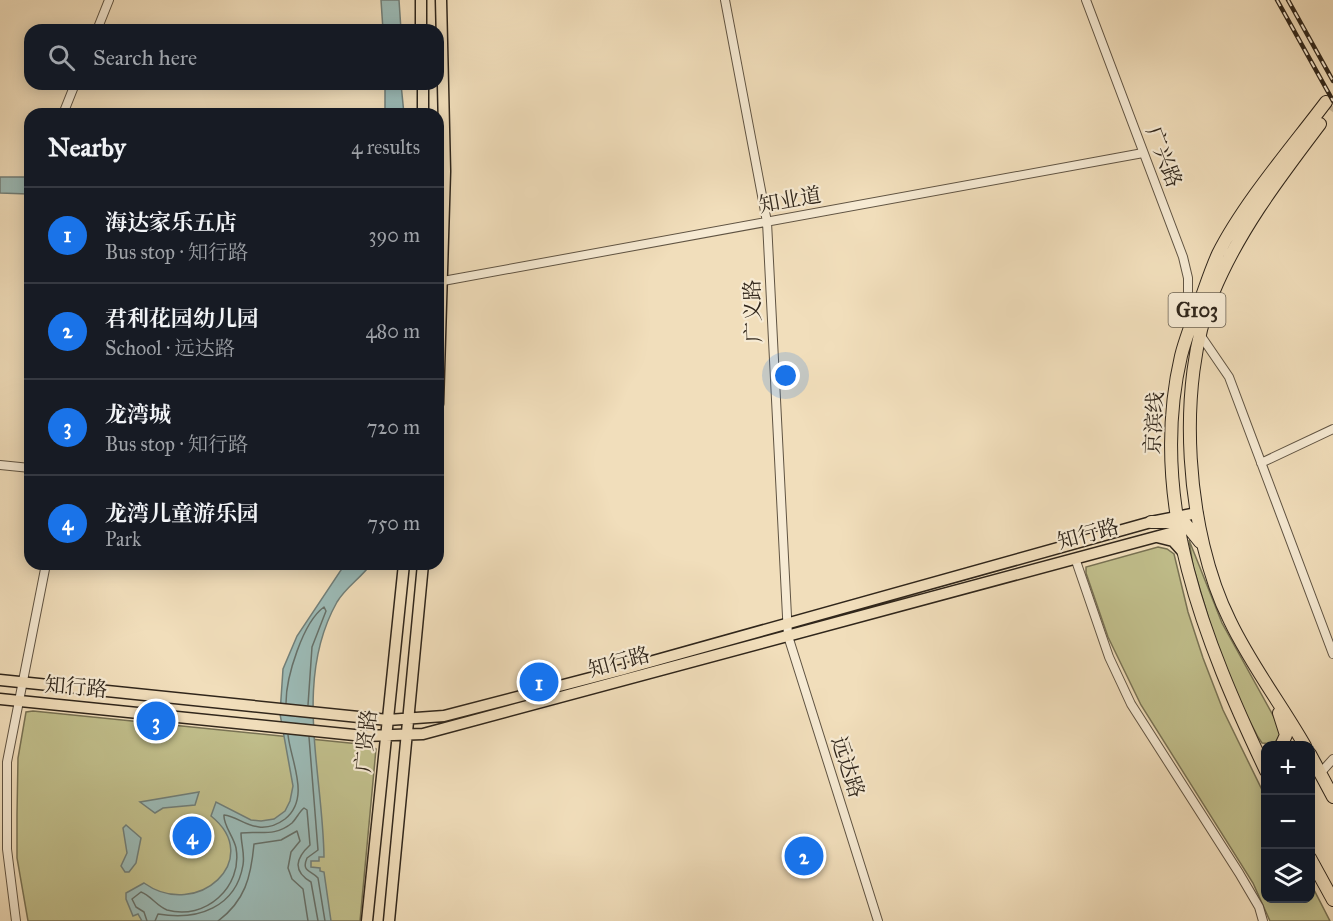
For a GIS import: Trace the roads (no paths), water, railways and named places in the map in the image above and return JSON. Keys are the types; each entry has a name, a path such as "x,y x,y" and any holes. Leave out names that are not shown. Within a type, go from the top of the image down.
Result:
{"highway":[{"name":"京滨线","path":"1261,761 1229,695 1209,643 1183,552 1184,524 1171,459 1172,420 1178,369 1194,334 1218,253 1242,215 1328,106"},
{"name":"京滨线","path":"1184,524 1197,513 1191,468 1190,434 1194,334"},
{"path":"1151,522 1184,524 1206,557 1229,620 1302,741"},
{"path":"1269,687 1285,729 1282,741"},
{"path":"1229,695 1261,746"},
{"path":"1315,759 1333,782"},
{"path":"1315,762 1333,797"},
{"path":"1315,777 1333,802"},
{"path":"1315,866 1333,900"}],"main road":[{"path":"421,0 421,24"},
{"path":"441,0 442,24"},
{"path":"423,90 423,108"},
{"path":"443,90 444,108"},
{"path":"444,128 444,226"},
{"name":"知行路","path":"0,699 321,732 407,736 435,732 1154,536 1184,524 1197,513"},
{"name":"知行路","path":"0,680 388,720 444,716 1151,522"},
{"path":"1154,536 1173,541 1183,552"},
{"name":"广贤路","path":"368,921 403,570"},
{"name":"广贤路","path":"389,921 422,570"}],"street":[{"path":"99,24 109,0"},
{"name":"广义路","path":"725,0 767,222 786,624"},
{"name":"广兴路","path":"1086,0 1183,257 1188,278 1194,334"},
{"path":"65,108 73,90"},
{"name":"知业道","path":"444,281 1143,153"},
{"path":"1194,334 1213,351 1229,377 1333,654"},
{"path":"1261,463 1333,429"},
{"path":"0,465 24,467"},
{"path":"1075,558 1109,657 1131,704 1249,890 1259,907 1263,921"},
{"path":"16,921 7,849 5,806 7,762 17,701 45,570"},
{"name":"远达路","path":"786,624 878,921"},
{"path":"1324,769 1333,759"}],"water":[{"path":"381,0 399,0 401,24 383,24"},
{"path":"385,90 402,90 403,108 385,108"},
{"path":"0,177 24,177 24,194 0,193"},
{"path":"341,570 366,570 337,602 324,632 316,663 313,695 314,727 324,857 319,857 319,861 311,861 311,867 320,868 320,871 324,872 331,921 142,921 138,914 133,916 126,893 144,883 164,893 184,895 203,890 218,880 228,866 231,850 226,833 211,816 216,802 251,820 274,819 285,811 293,786 280,714 283,669 297,636"},
{"path":"199,792 195,805 163,808 155,813 140,802"},
{"path":"126,825 141,838 136,863 129,872 125,872 121,866 127,853 123,828"}],"tunnel":[{"path":"1330,110 1333,106"}],"railway":[{"path":"1277,0 1333,101"},
{"path":"1288,0 1333,81"}],"place":[{"name":"海达家乐五店","path":"539,682"},
{"name":"龙湾城","path":"156,721"},
{"name":"龙湾儿童游乐园","path":"192,836"},
{"name":"君利花园幼儿园","path":"804,856"}]}
